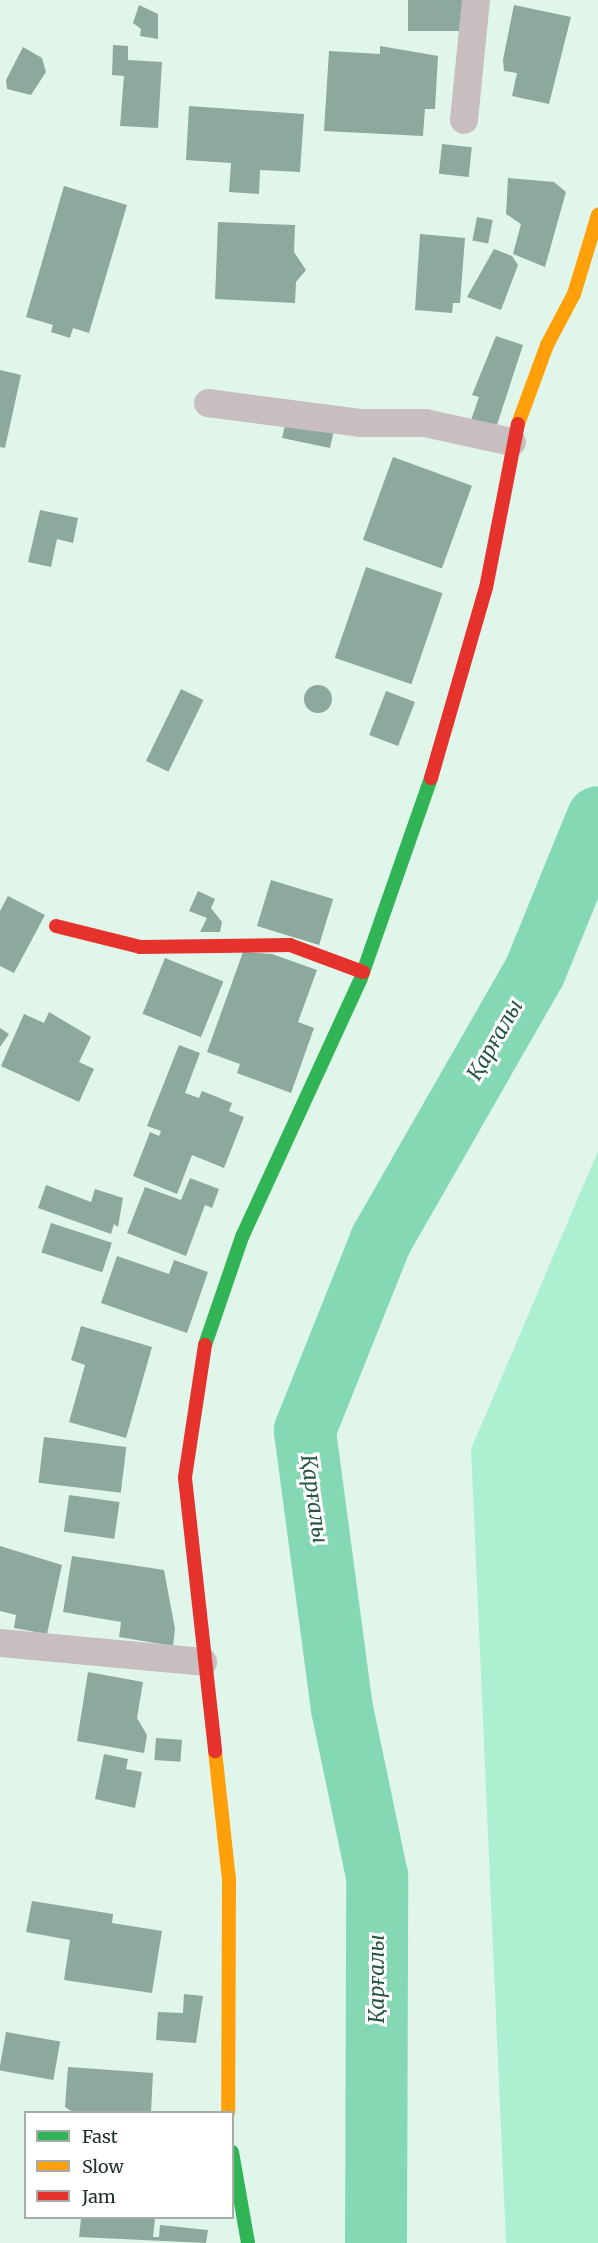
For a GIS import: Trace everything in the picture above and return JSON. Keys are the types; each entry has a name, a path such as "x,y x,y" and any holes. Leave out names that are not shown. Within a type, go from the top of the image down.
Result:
{"street":[{"path":"464,120 476,0"},
{"path":"228,2111 229,1880 203,1662 185,1478 204,1348 242,1238 363,972 443,744 486,588 512,442 547,345 586,288 598,215"},
{"path":"208,403 360,423 425,423 512,442"},
{"path":"56,926 140,947 290,945 363,972"},
{"path":"0,1643 203,1662"},
{"path":"234,2163 248,2243"}],"green space":[{"path":"598,1151 598,2243 506,2243 471,1449"}],"building":[{"path":"408,0 463,0 463,31 408,31"},
{"path":"139,5 158,14 158,39 140,36 141,29 133,23"},
{"path":"514,5 571,17 549,104 512,96 517,73 504,71 503,60"},
{"path":"113,45 128,46 128,60 162,62 158,128 120,126 124,76 112,75"},
{"path":"380,46 438,56 435,109 425,109 423,136 324,131 329,51 380,54"},
{"path":"23,47 42,58 46,72 31,95 7,89 6,80"},
{"path":"189,106 304,114 300,172 260,170 259,194 229,192 231,163 186,160"},
{"path":"442,144 472,147 469,177 439,174"},
{"path":"508,178 554,182 566,192 545,267 513,254 521,224 506,214"},
{"path":"64,186 127,205 89,333 73,328 70,338 51,332 53,325 26,317"},
{"path":"477,217 493,220 488,244 472,241"},
{"path":"218,222 295,225 294,252 306,270 296,282 295,303 215,299"},
{"path":"420,234 465,238 460,303 453,303 452,313 415,310"},
{"path":"494,249 512,256 518,265 501,310 467,297"},
{"path":"496,336 523,345 495,431 470,423 479,397 472,395"},
{"path":"0,370 21,375 5,448 0,447"},
{"path":"287,417 334,430 330,448 282,438"},
{"path":"393,457 472,486 442,568 363,540"},
{"path":"40,510 78,518 73,543 57,539 51,567 28,562"},
{"path":"366,567 443,593 411,684 335,658"},
{"path":"318,685 328,689 332,699 328,709 318,713 308,709 304,699 308,689"},
{"path":"181,689 203,700 168,772 146,761"},
{"path":"386,691 415,702 398,746 369,735"},
{"path":"271,880 333,899 319,945 257,926"},
{"path":"198,891 215,899 211,908 222,922 220,932 200,932 207,918 189,911"},
{"path":"8,896 45,915 14,973 0,966 0,911"},
{"path":"243,952 272,954 317,970 298,1022 314,1028 291,1093 237,1073 240,1064 207,1052"},
{"path":"165,958 223,982 201,1037 143,1014"},
{"path":"49,1012 91,1037 79,1062 94,1069 79,1102 1,1066 24,1014 44,1023"},
{"path":"0,1028 9,1034 0,1047"},
{"path":"179,1045 200,1053 185,1093 199,1098 202,1091 232,1103 229,1111 244,1117 224,1168 192,1155 177,1194 133,1176 150,1132 159,1136 161,1131 147,1126"},
{"path":"190,1178 219,1189 212,1208 205,1205 186,1256 127,1233 145,1187 181,1200"},
{"path":"46,1185 91,1202 95,1189 123,1198 118,1227 114,1224 111,1234 38,1208"},
{"path":"51,1223 112,1243 102,1272 41,1252"},
{"path":"117,1256 169,1274 174,1260 208,1272 187,1333 101,1303"},
{"path":"81,1326 152,1347 126,1438 69,1422 85,1365 71,1360"},
{"path":"44,1437 126,1447 121,1493 38,1483"},
{"path":"69,1495 120,1502 114,1539 64,1532"},
{"path":"0,1546 62,1565 47,1634 14,1628 16,1615 0,1611"},
{"path":"72,1556 164,1570 175,1629 173,1646 119,1637 121,1622 63,1612"},
{"path":"88,1672 143,1682 137,1718 147,1735 144,1753 77,1741"},
{"path":"156,1738 182,1740 180,1762 154,1760"},
{"path":"104,1754 128,1759 126,1769 142,1772 135,1808 95,1799"},
{"path":"32,1901 113,1914 112,1923 162,1931 152,1993 64,1980 70,1940 26,1932"},
{"path":"184,1994 203,1996 196,2043 156,2040 158,2012 183,2013"},
{"path":"6,2032 60,2042 53,2080 0,2071"},
{"path":"68,2067 153,2073 151,2111 71,2111 65,2107"},
{"path":"81,2219 155,2219 153,2237 159,2237 160,2225 208,2230 206,2243 79,2237"}],"waterway":[{"name":"Қарғалы","path":"376,2243 377,1876 342,1709 305,1430 381,1240 535,971 598,817"}],"traffic: fast":[{"path":"205,1345 242,1237 361,978 431,778"},
{"path":"234,2163 248,2243"}],"traffic: slow":[{"path":"518,424 547,345 574,294 598,215"},
{"path":"215,1751 229,1879 228,2111"}],"traffic: jam":[{"path":"431,778 486,588 518,424"},
{"path":"56,926 140,947 290,945 363,972"},
{"path":"205,1345 185,1478 215,1751"}]}
